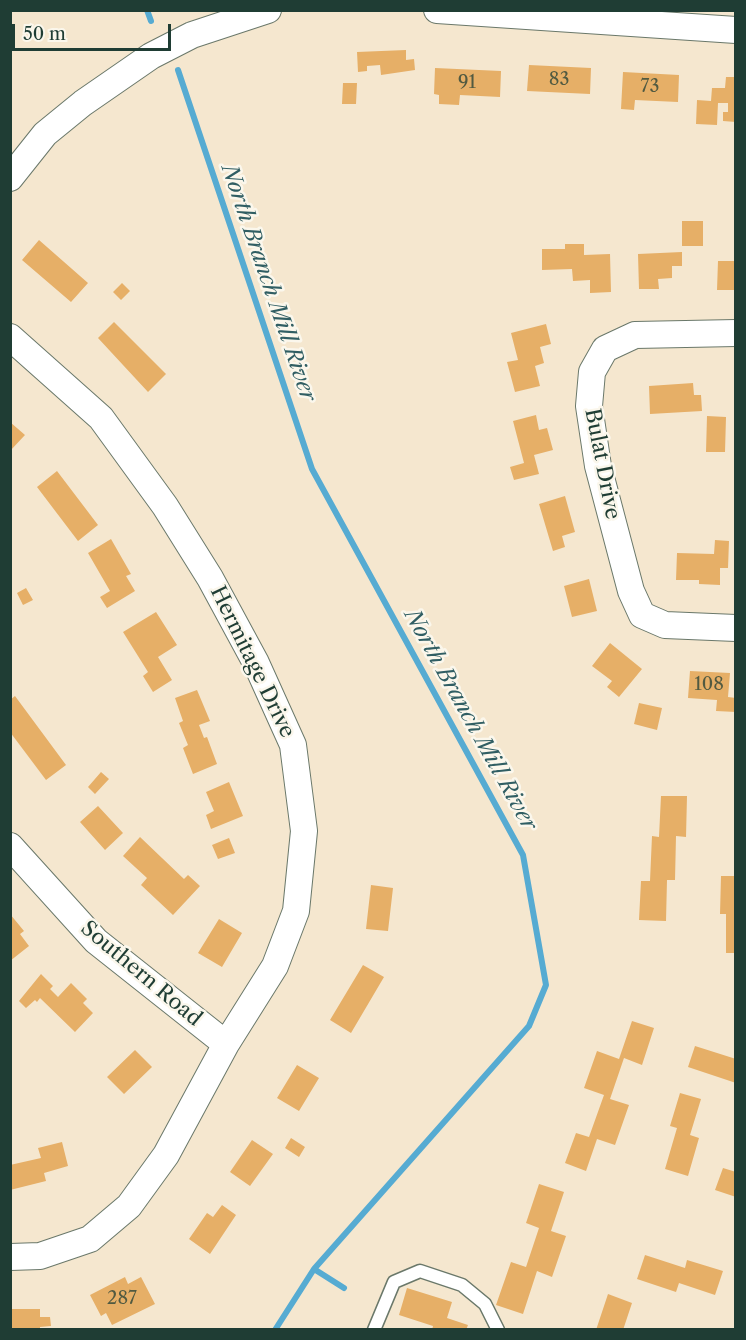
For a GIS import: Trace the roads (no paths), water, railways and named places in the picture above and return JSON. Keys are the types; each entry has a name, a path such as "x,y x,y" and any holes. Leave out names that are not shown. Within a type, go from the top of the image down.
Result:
{"street":[{"path":"10,178 45,134 83,102 152,56 192,35 268,10"},
{"path":"437,10 735,30"},
{"name":"Bulat Drive","path":"735,333 635,335 604,349 592,372 589,406 598,466 631,591 642,615 666,625 735,628"},
{"name":"Hermitage Drive","path":"10,337 101,417 165,506 210,578 256,663 292,745 304,831 296,911 275,966 226,1044 166,1155 129,1206 90,1239 40,1256 10,1257"},
{"name":"Southern Road","path":"10,846 96,941 226,1044"}],"lane":[{"path":"374,1329 394,1282 420,1271 462,1285 485,1304 498,1329"}],"waterway":[{"name":"North Branch Mill River","path":"147,10 151,21"},
{"name":"North Branch Mill River","path":"178,70 312,469 523,855 546,985 529,1026 314,1269 275,1330"},
{"path":"314,1269 344,1288"}]}
